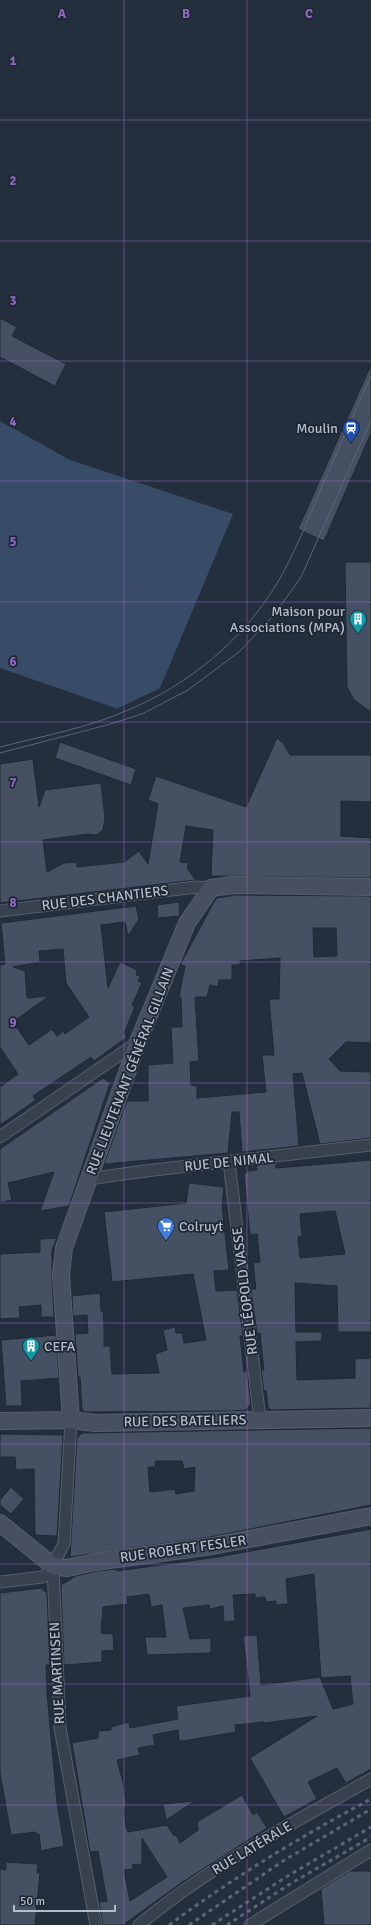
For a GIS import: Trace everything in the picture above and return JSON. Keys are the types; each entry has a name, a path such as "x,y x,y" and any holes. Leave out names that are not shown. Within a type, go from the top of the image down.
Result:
{"main road":[{"path":"211,888 232,885 371,887"},
{"name":"RUE LIEUTENANT GÉNÉRAL GILLAIN","path":"71,1420 62,1265 64,1248 138,1042 188,924 211,888"},
{"name":"RUE DES BATELIERS","path":"0,1421 71,1420 96,1423 371,1418"},
{"name":"RUE ROBERT FESLER","path":"53,1566 74,1568 95,1562 212,1546 371,1516"},
{"path":"0,1523 53,1566"}],"street":[{"name":"RUE DES CHANTIERS","path":"0,911 196,886 211,888"},
{"path":"0,1137 138,1042"},
{"name":"RUE DE NIMAL","path":"88,1179 371,1145"},
{"name":"RUE LÉOPOLD VASSE","path":"229,1162 260,1420"},
{"name":"RUE MARTINSEN","path":"71,1420 64,1544 53,1566 60,1728 96,1925"},
{"path":"0,1582 43,1577 53,1566"},
{"name":"RUE LATÉRALE","path":"138,1925 158,1908 217,1868 371,1779"},
{"path":"250,1925 371,1850"}],"water":[{"path":"0,421 70,460 233,514 147,719 0,668"}],"pier":[{"path":"163,687 151,716 142,720 114,710"}],"building":[{"path":"0,318 17,327 12,336 66,364 55,386 0,357"},
{"path":"371,365 371,433 324,541 298,529"},
{"name":"Maison pour Associations (MPA)","path":"345,562 371,562 371,712 354,700 347,687"},
{"path":"277,738 283,743 290,755 371,755 371,802 341,801 341,836 371,838 371,878 211,876 213,830 186,826 180,862 188,863 187,868 196,880 0,903 0,764 33,759 39,807 45,790 101,783 105,818 103,830 97,835 88,834 43,840 47,872 64,863 77,862 77,867 124,862 139,851 148,864 158,804 148,800 156,776 246,807"},
{"path":"60,742 136,769 131,785 55,758"},
{"path":"231,896 371,896 371,1043 346,1042 329,1059 340,1071 371,1072 371,1138 320,1144 302,1073 293,1074 299,1146 242,1152 239,1112 232,1112 228,1153 104,1164 127,1101 148,1101 148,1065 173,1063 171,1027 182,1027 181,997 179,997 185,966 180,965 214,902 217,898","holes":["313,928 336,928 337,956 314,957","280,958 279,999 269,999 274,1055 262,1055 266,1092 197,1098 197,1086 191,1085 190,1062 199,1061 195,997 207,997 210,985 218,987 219,980 232,980 232,965 240,965 240,961"]},
{"path":"179,902 180,916 158,918 157,905"},
{"path":"136,906 139,919 128,936 125,922 101,925 108,988 120,962 137,970 136,975 140,976 138,981 142,983 132,1005 135,1007 124,1033 127,1037 94,1061 91,1057 33,1096 36,1100 0,1125 0,1087 18,1074 0,1047 0,965 5,964 1,923","holes":["63,949 66,983 89,1017 65,1034 64,1031 57,1036 52,1029 29,1045 13,1022 49,996 27,998 25,971 13,967 40,962 39,951"]},
{"path":"103,1078 110,1083 69,1206 40,1211 54,1172 8,1183 12,1200 0,1203 0,1149"},
{"path":"371,1160 371,1332 338,1332 337,1286 295,1283 296,1332 322,1332 322,1341 296,1342 297,1380 355,1378 355,1359 371,1358 371,1408 271,1410 268,1407 261,1370 264,1370 260,1333 257,1334 251,1289 256,1289 253,1263 260,1262 257,1234 250,1235 244,1175 247,1171 257,1170 256,1165 276,1163 276,1168","holes":["335,1211 345,1254 300,1258 298,1237 302,1236 300,1214"]},
{"path":"189,1183 224,1187 222,1206 229,1270 214,1271 216,1291 237,1290 243,1336 240,1336 244,1372 247,1371 251,1404 245,1410 233,1411 85,1412 82,1409 75,1334 88,1333 87,1315 73,1316 72,1296 100,1293 101,1311 103,1311 104,1324 104,1346 110,1346 112,1374 159,1373 155,1354 167,1350 163,1330 175,1327 176,1333 182,1333 184,1343 206,1340 193,1274 112,1282 104,1212 186,1203"},
{"path":"57,1238 52,1250 54,1317 41,1317 41,1305 19,1307 20,1318 0,1319 0,1254 40,1252 40,1239"},
{"name":"CEFA","path":"56,1335 59,1378 21,1381 22,1406 6,1406 1,1340"},
{"path":"371,1428 371,1505 210,1537 70,1557 77,1438 82,1433","holes":["155,1461 182,1461 184,1469 195,1467 194,1491 176,1494 175,1489 150,1492 148,1467 156,1467"]},
{"path":"0,1434 63,1435 57,1536 35,1535 34,1469 16,1470 15,1457 0,1457"},
{"path":"11,1487 24,1499 11,1514 0,1505 0,1500"},
{"path":"371,1529 371,1769 346,1783 337,1768 308,1782 317,1799 284,1817 250,1758 317,1716 235,1725 236,1732 183,1741 179,1741 178,1730 153,1735 155,1745 138,1748 140,1755 117,1760 123,1782 126,1805 124,1808 126,1828 128,1832 167,1825 174,1836 176,1835 180,1843 198,1830 197,1822 242,1795 253,1815 257,1812 267,1828 181,1883 123,1925 103,1925 99,1902 107,1901 98,1851 90,1852 72,1743 98,1738 98,1731 111,1730 111,1727 129,1722 130,1728 178,1719 176,1706 250,1696 243,1636 257,1635 261,1685 320,1677 333,1709 353,1704 350,1676 321,1678 314,1574 286,1579 288,1604 276,1605 276,1601 266,1602 265,1597 255,1598 255,1594 233,1595 235,1621 224,1622 223,1606 210,1609 209,1605 183,1608 190,1639 211,1638 211,1653 147,1655 145,1637 166,1637 162,1605 151,1607 149,1594 127,1597 128,1604 103,1607 101,1633 113,1634 114,1650 102,1651 102,1662 64,1665 61,1585 76,1576 97,1571 117,1569 117,1571 218,1557","holes":["142,1838 167,1877 130,1901 124,1870 133,1869 132,1865 142,1864"]},
{"path":"41,1588 47,1593 50,1665 46,1665 47,1693 57,1803 64,1846 41,1851 39,1834 36,1834 35,1832 11,1835 0,1773 0,1593"},
{"path":"195,1801 166,1820 163,1804"},
{"path":"6,1862 38,1864 37,1873 40,1873 35,1925 0,1925 0,1869 6,1870"},
{"path":"350,1871 371,1871 371,1925 324,1925 321,1889"}],"tram line":[{"path":"0,747 81,727 128,710 172,688 212,659 230,643 247,625 283,574 371,376"},
{"path":"0,753 107,725 142,714 188,690 239,652 274,615 301,577 371,420"}],"railway":[{"path":"169,1925 268,1858 371,1799"},
{"path":"189,1925 283,1861 371,1809"},
{"path":"212,1925 286,1877 371,1827"},
{"path":"227,1925 290,1884 371,1837"}],"place":[{"name":"Moulin","path":"351,443"},
{"name":"Maison pour Associations (MPA)","path":"358,634"},
{"name":"Colruyt","path":"166,1241"},
{"name":"CEFA","path":"31,1361"}]}
